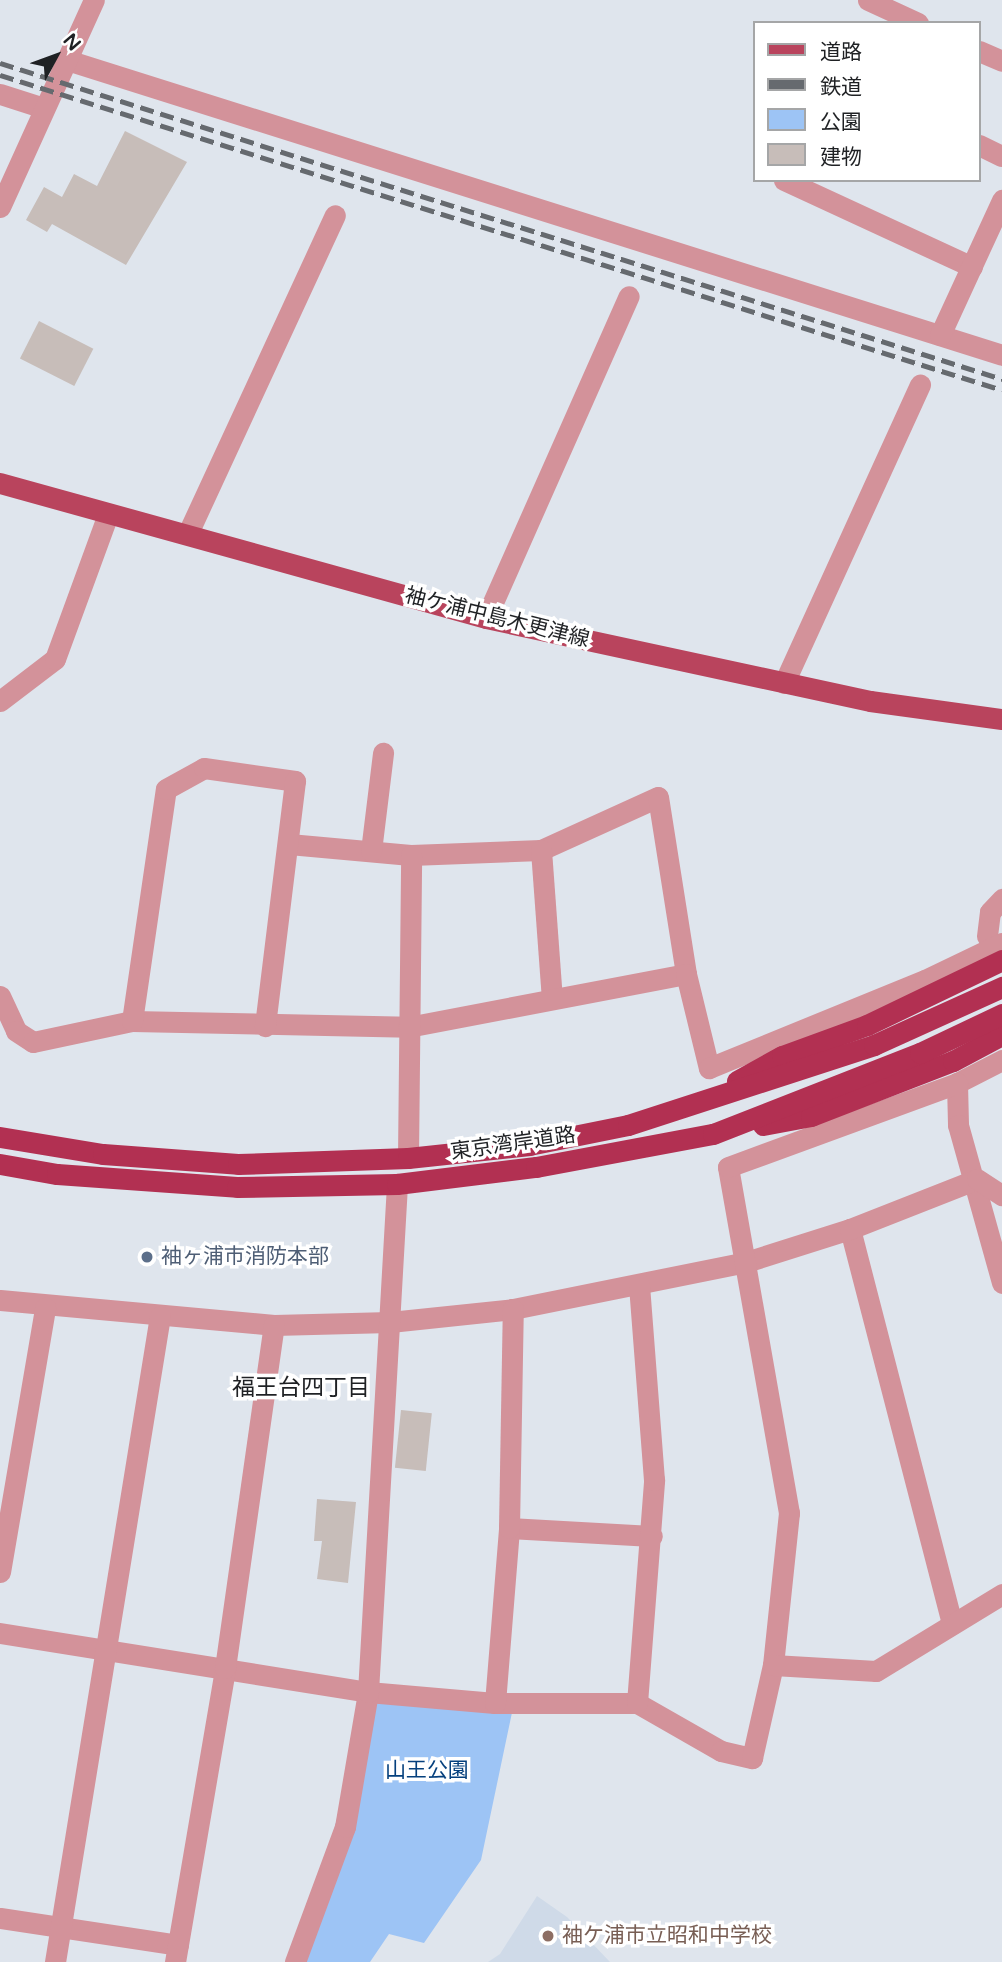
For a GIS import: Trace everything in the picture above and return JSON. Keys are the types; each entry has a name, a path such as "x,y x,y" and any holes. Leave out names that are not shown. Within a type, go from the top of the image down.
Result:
{"highway":[{"path":"695,1105 782,1056 867,1025 1002,960"},
{"name":"東京湾岸道路","path":"0,1136 103,1154 238,1164 408,1158 529,1145 695,1105 874,1045 1002,987"},
{"name":"東京湾岸道路","path":"0,1164 57,1174 237,1187 397,1184 536,1167 713,1134 909,1058 1002,1014"},
{"path":"713,1134 811,1116 953,1061 1002,1035"}],"main road":[{"name":"袖ケ浦中島木更津線","path":"0,483 108,514 188,533 486,618 870,701 1002,719"}],"street":[{"path":"0,207 94,0"},
{"path":"868,0 914,21"},
{"path":"981,52 1002,61"},
{"path":"67,60 1002,355"},
{"path":"0,94 44,108"},
{"path":"981,146 1002,156"},
{"path":"790,182 972,267"},
{"path":"940,335 1002,200"},
{"path":"188,533 335,215"},
{"path":"486,618 629,296"},
{"path":"784,682 919,384"},
{"path":"0,701 54,659 108,514"},
{"path":"371,851 383,753"},
{"path":"132,1021 166,789 204,768 295,781 265,1026"},
{"path":"289,844 411,855 541,850 658,797 686,974 709,1068 926,980 995,940 990,912 1002,899"},
{"path":"541,850 552,999"},
{"path":"408,1158 411,855"},
{"path":"0,996 16,1031 33,1042 132,1021 265,1026 408,1027 686,974"},
{"path":"0,1633 368,1692 495,1703 637,1703 721,1751 752,1758 773,1665 789,1513 728,1167 957,1083 1002,1060"},
{"path":"957,1083 958,1125 976,1179 1002,1283"},
{"path":"976,1179 1002,1195"},
{"path":"0,1300 45,1308 274,1325 390,1322 513,1309 746,1262 850,1229 976,1179"},
{"path":"295,1962 345,1827 368,1692 397,1184"},
{"path":"850,1229 952,1624"},
{"path":"637,1703 652,1536 654,1480 639,1285"},
{"path":"0,1572 45,1308"},
{"path":"495,1703 509,1528 513,1309"},
{"path":"55,1962 160,1316"},
{"path":"0,1918 61,1924 177,1954 225,1668 274,1325"},
{"path":"509,1528 652,1536"},
{"path":"773,1665 876,1671 1002,1594"}],"shaded area":[{"name":"袖ケ浦市立昭和中学校","path":"537,1896 567,1917 610,1962 488,1962 500,1954"}],"green space":[{"name":"山王公園","path":"368,1692 514,1703 481,1860 424,1943 389,1934 370,1962 295,1962 310,1928"}],"building":[{"path":"125,131 187,162 126,265 52,224 47,232 26,220 44,187 62,197 74,174 97,186"},
{"path":"39,321 93,349 74,386 20,358"},
{"path":"401,1410 432,1413 426,1471 395,1468"},
{"path":"317,1499 356,1502 348,1583 317,1579 322,1541 314,1541"}],"railway":[{"path":"0,63 1002,379"},
{"path":"0,75 1002,390"}],"place":[{"name":"袖ヶ浦市消防本部","path":"147,1257"},
{"name":"袖ケ浦市立昭和中学校","path":"548,1936"}],"district":[{"name":"福王台四丁目","path":"301,1388"}]}
